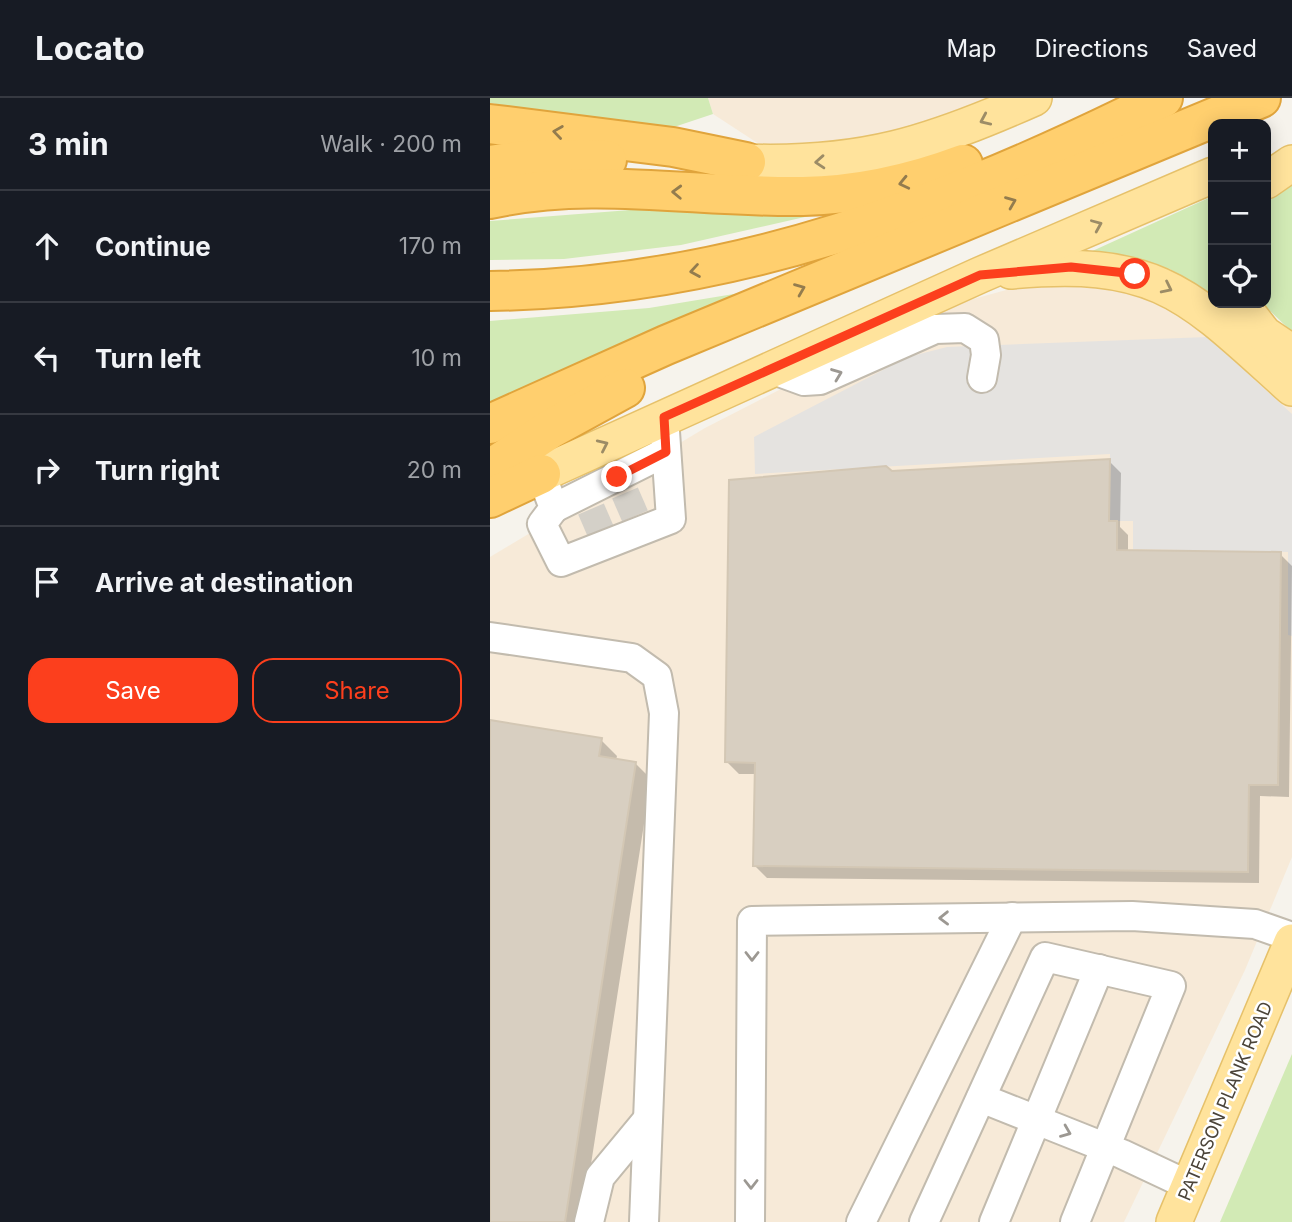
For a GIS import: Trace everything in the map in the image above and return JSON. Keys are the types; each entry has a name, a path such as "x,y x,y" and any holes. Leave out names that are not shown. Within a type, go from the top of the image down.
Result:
{"highway":[{"path":"490,199 567,189 794,196 856,191 927,177 1099,106 1128,98"},
{"path":"490,291 568,288 629,281 726,265 797,247 930,203 1109,125 1163,98"},
{"path":"490,424 737,315 1261,98"},
{"path":"490,124 673,147 746,162"},
{"path":"490,166 563,158 746,162"},
{"path":"490,469 552,428 699,350 737,315"},
{"path":"490,498 548,491"}],"main road":[{"path":"746,162 847,159 910,147 962,130 1034,98"},
{"path":"1271,150 1292,141"},
{"path":"1271,178 1292,163"},
{"path":"548,491 664,417 980,275 1208,177"},
{"path":"980,275 1071,267 1114,271 1154,281 1174,290 1209,314 1292,388"},
{"path":"1244,308 1264,334 1292,353"},
{"name":"PATERSON PLANK ROAD","path":"1174,1222 1292,940"}],"lane":[{"path":"771,369 804,381 820,380 935,329 965,328 984,340 986,355 982,378"},
{"path":"595,519 630,504 671,519 664,417"},
{"path":"595,519 548,491 542,524 561,562 595,519 630,504 666,452"},
{"path":"490,637 632,658 657,676 664,713 644,1222"},
{"path":"750,1222 752,921 1132,916 1255,924 1292,940"},
{"path":"861,1222 1012,918"},
{"path":"924,1222 1045,957 1171,986 1075,1222"},
{"path":"994,1222 1099,969"},
{"path":"981,1098 1190,1186"},
{"path":"589,1222 600,1177 648,1119"}],"shaded area":[{"path":"708,98 1034,98 935,140 762,146 713,114"},
{"path":"1024,285 1117,287 1167,304 1292,404 1292,857 1245,970 1124,1222 490,1222 490,557 705,428 937,309"},
{"path":"1208,337 1292,414 1292,636 1288,635 1288,552 1133,549 1133,521 1109,521 1110,454 755,474 754,437 908,357 947,347"}],"green space":[{"path":"490,98 708,98 713,114 662,131 490,103"},
{"path":"1292,180 1292,332 1267,308 1271,308 1271,191"},
{"path":"1208,198 1208,296 1170,269 1088,253"},
{"path":"643,209 818,214 681,245 564,259 490,260 490,221"},
{"path":"752,291 490,407 490,321 649,308"},
{"path":"1292,1054 1292,1222 1220,1222"}],"building":[{"path":"1110,459 1109,521 1117,521 1117,550 1281,552 1278,785 1249,785 1248,872 753,866 755,763 725,762 729,480 886,466 892,471"},
{"path":"490,720 602,738 599,756 636,762 565,1222 490,1222"}],"tunnel":[{"path":"625,493 635,516"},
{"path":"591,509 601,532"}],"route":[{"path":"617,477 666,452 664,417 980,275 1071,267 1135,274"}]}
